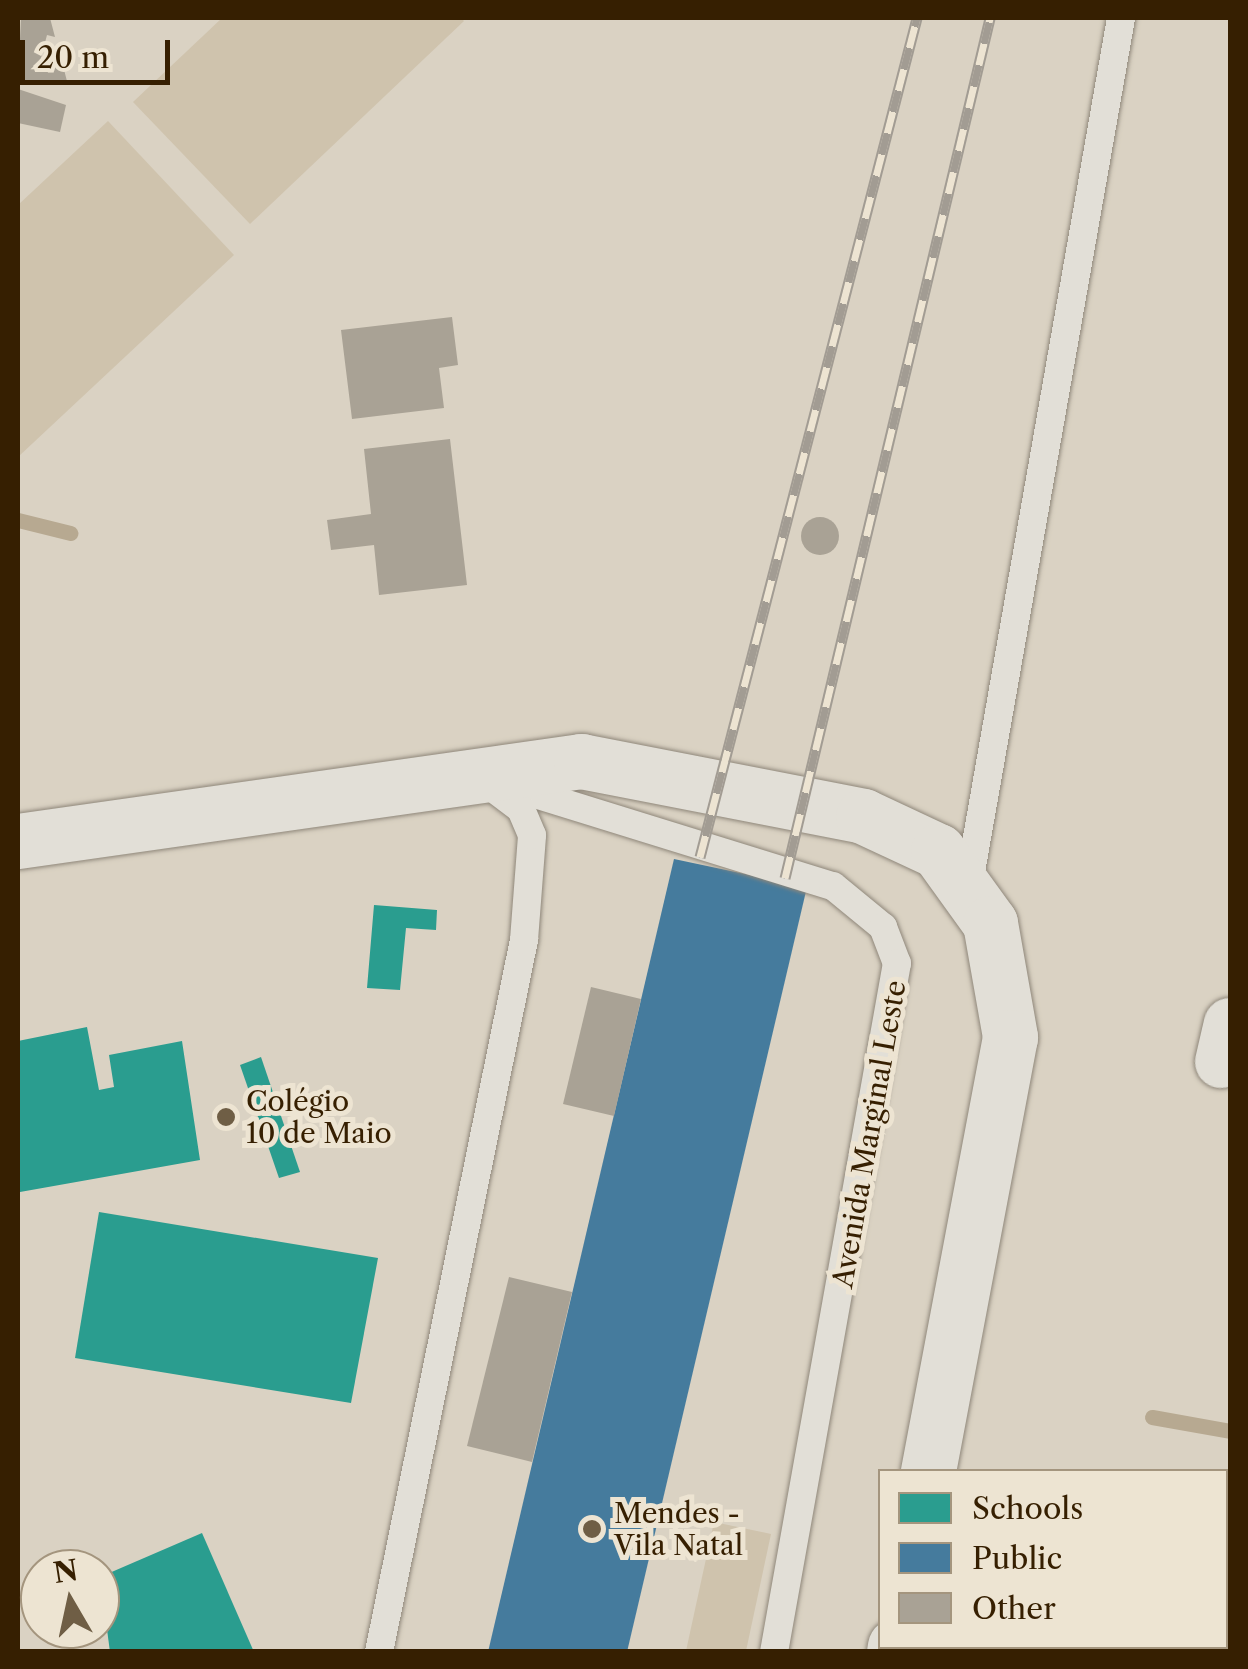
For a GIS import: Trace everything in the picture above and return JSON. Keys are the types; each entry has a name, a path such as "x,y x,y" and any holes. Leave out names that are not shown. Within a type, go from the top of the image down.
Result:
{"street":[{"name":"Avenida Marginal Leste","path":"18,841 480,778 549,763 606,763 904,828 970,883 1003,964 1010,1036 929,1469"}],"lane":[{"path":"970,883 1121,18"},
{"path":"379,1652 524,940 532,835 522,809 480,778"},
{"name":"Avenida Marginal Leste","path":"480,778 833,886 883,927 897,963 774,1652"}],"shaded area":[{"path":"222,18 464,21 250,224 133,102"},
{"path":"108,121 234,255 18,457 18,205"},
{"path":"714,1522 771,1534 746,1651 686,1651"}],"building: Schools":[{"path":"374,905 437,910 436,930 406,928 400,990 367,988"},
{"path":"87,1027 99,1090 114,1087 109,1055 182,1041 200,1160 20,1192 18,1041"},
{"path":"261,1057 300,1172 279,1178 240,1065"},
{"path":"99,1212 378,1258 351,1403 75,1358"},
{"path":"202,1533 254,1652 110,1652 120,1649 120,1568"}],"building: Public":[{"path":"674,859 807,887 627,1652 488,1652"}],"building: Other":[{"path":"21,18 50,18 55,37 47,35 41,58 62,62 68,85 18,81"},
{"path":"18,89 66,105 60,132 18,123"},
{"path":"452,317 458,365 439,368 444,408 352,419 341,330"},
{"path":"450,439 467,585 379,595 374,545 331,550 327,520 371,514 364,449"},
{"path":"820,517 833,523 839,536 833,549 820,555 807,549 801,536 807,523"},
{"path":"591,987 641,999 614,1116 563,1104"},
{"path":"509,1277 572,1292 532,1462 467,1446"}],"waterway":[{"path":"18,520 70,533"},
{"path":"1152,1417 1230,1431"}],"railway":[{"path":"700,857 917,18"},
{"path":"785,878 990,18"}],"place":[{"name":"Colégio 10 de Maio","path":"226,1117"},
{"name":"Mendes - Vila Natal","path":"592,1529"}]}
